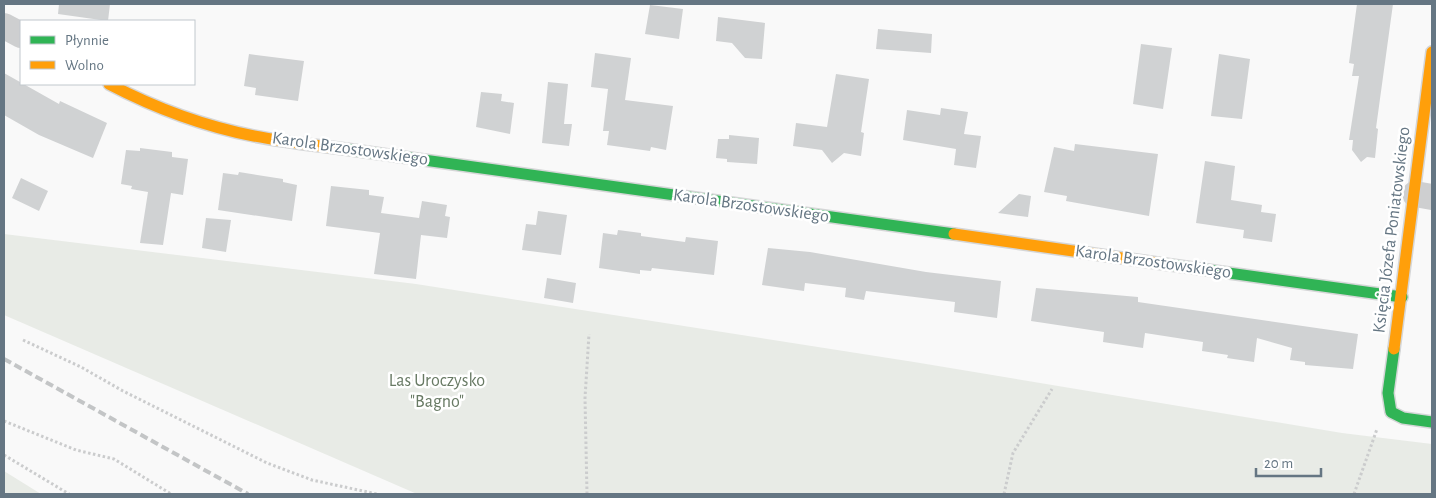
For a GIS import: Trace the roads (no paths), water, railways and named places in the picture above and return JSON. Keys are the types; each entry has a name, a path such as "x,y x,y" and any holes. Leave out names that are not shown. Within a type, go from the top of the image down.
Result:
{"street":[{"path":"4,26 20,34"},
{"name":"Księcia Józefa Poniatowskiego","path":"1432,52 1423,195 1402,296 1388,393 1391,412 1403,418 1432,422"},
{"name":"Karola Brzostowskiego","path":"111,85 143,102 196,122 254,136 1402,296"}],"railway":[{"path":"4,359 248,494"}],"park label":[{"name":"Las Uroczysko \"Bagno\"","path":"437,391"}]}
